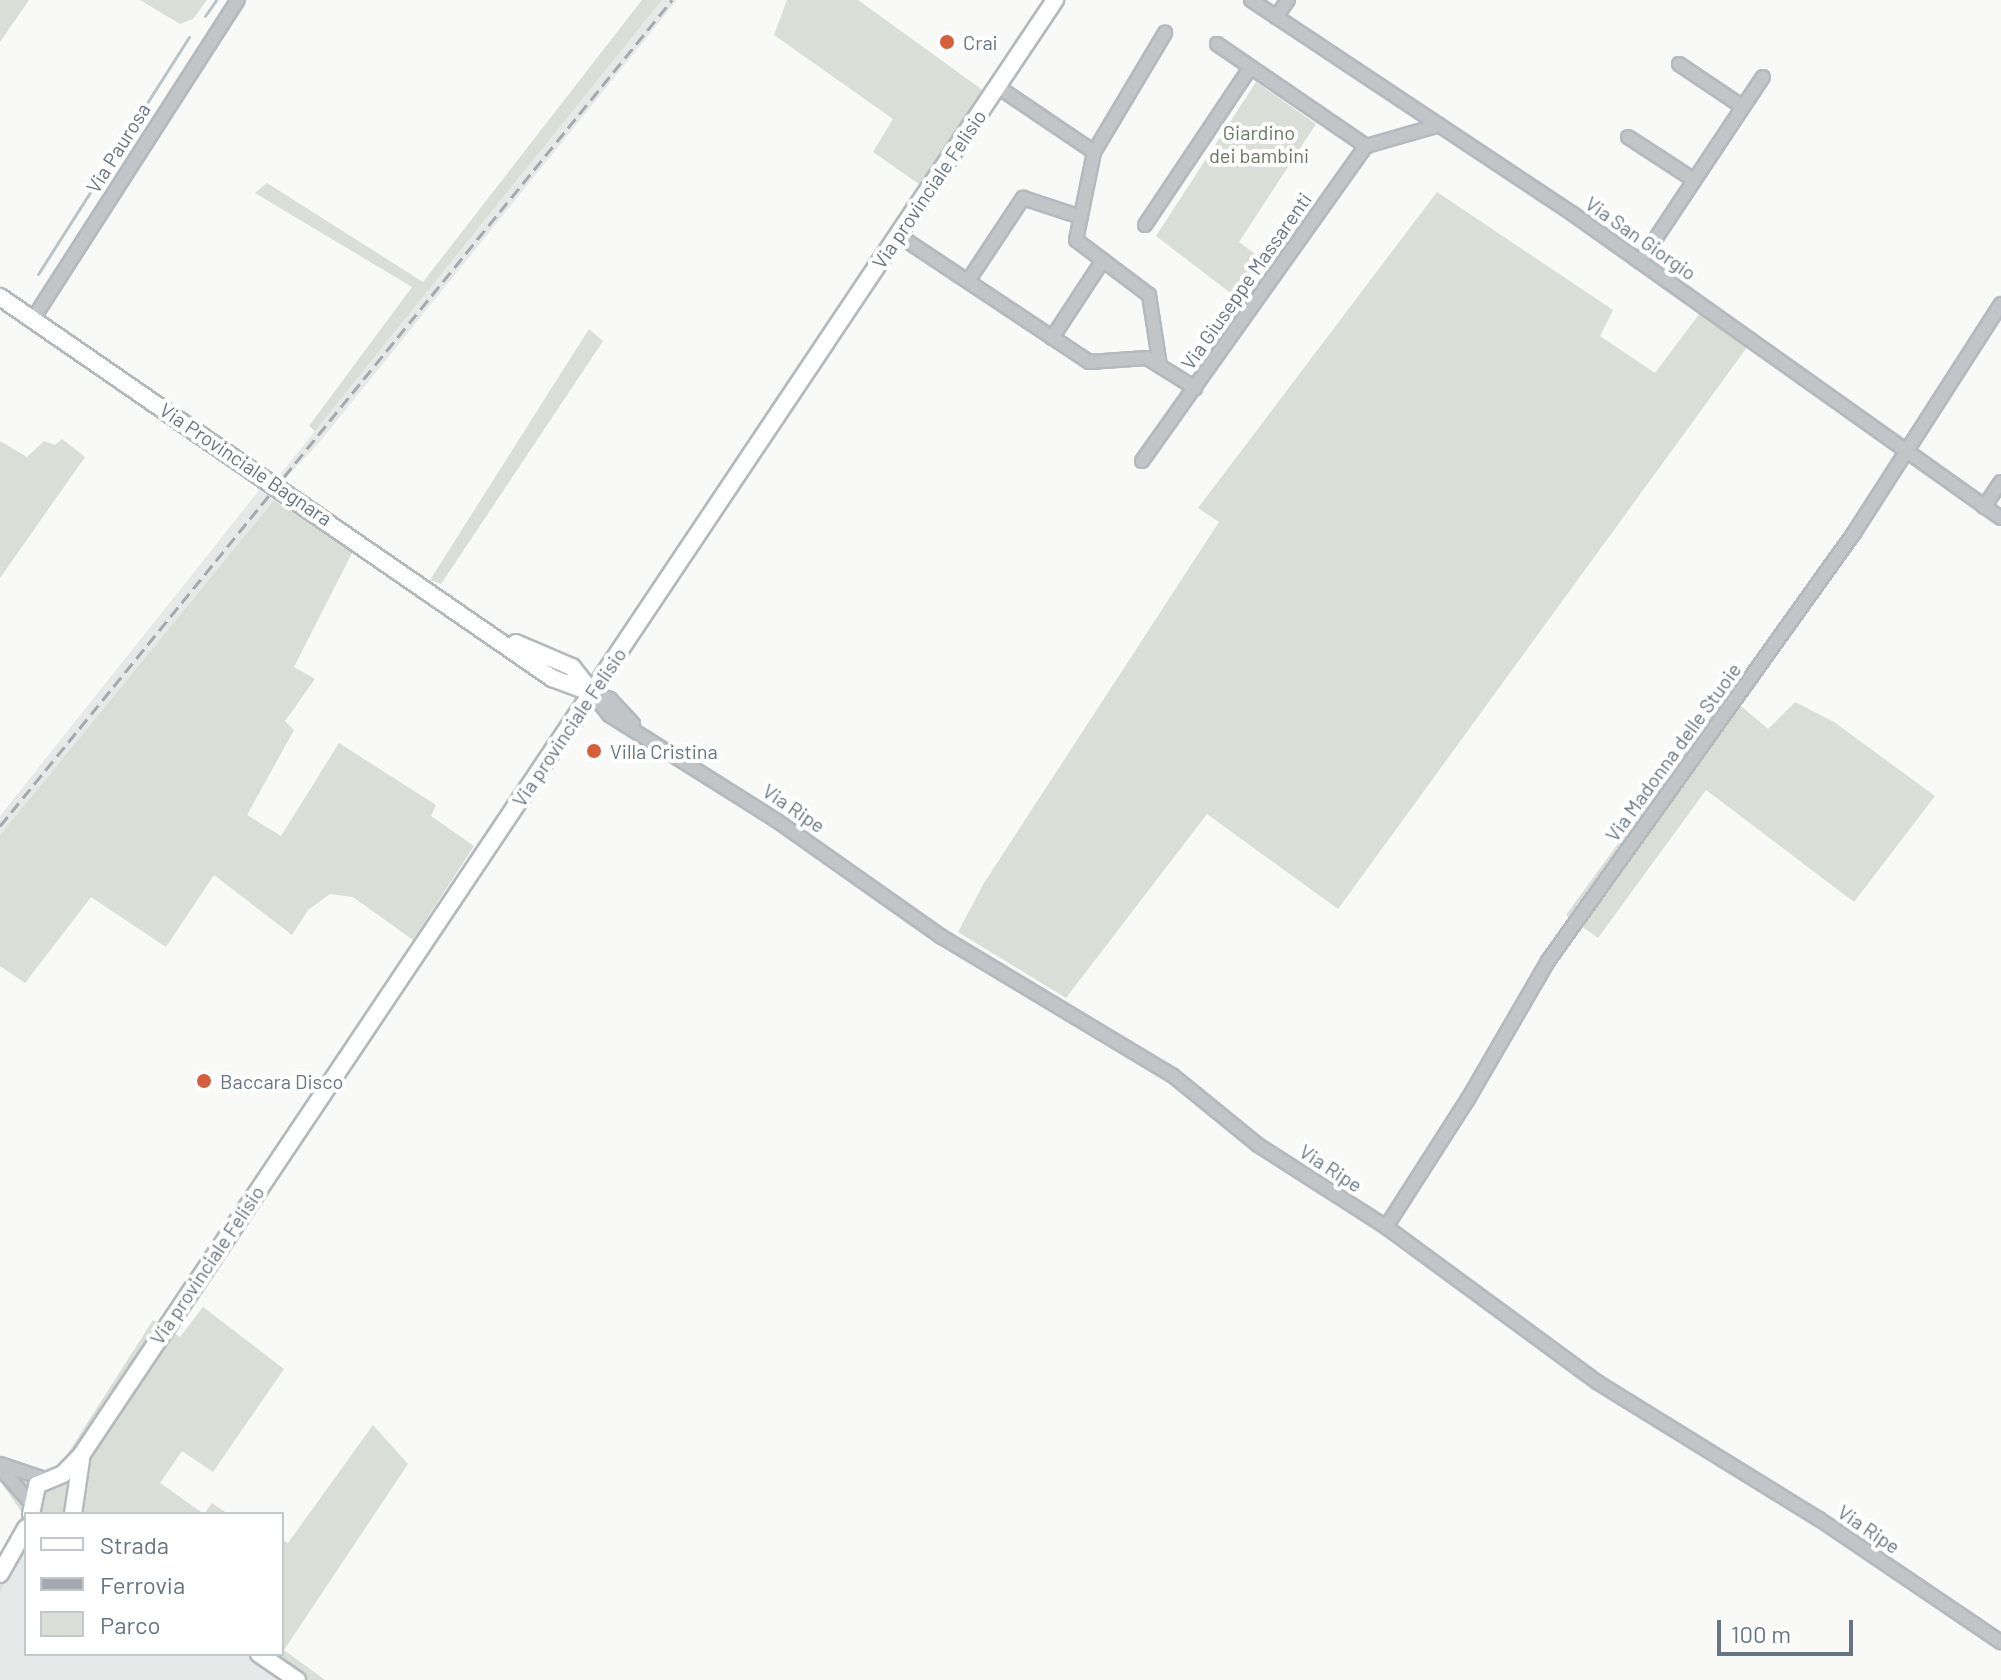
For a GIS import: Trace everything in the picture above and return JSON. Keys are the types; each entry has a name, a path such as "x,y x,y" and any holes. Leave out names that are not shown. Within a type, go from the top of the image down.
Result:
{"main road":[{"name":"Via provinciale Felisio","path":"82,1454 1055,0"},
{"name":"Via Provinciale Bagnara","path":"0,297 492,633 552,678 592,693"},
{"name":"Via Provinciale Bagnara","path":"492,633 572,667 592,693"},
{"path":"572,667 607,661 632,633"},
{"name":"Via Provinciale Bagnara","path":"552,678 576,717"},
{"path":"33,1511 37,1485 52,1478 82,1454"},
{"path":"77,1512 74,1486 82,1454"},
{"path":"52,1478 74,1486"},
{"path":"0,1574 24,1537"},
{"path":"262,1656 297,1680"}],"street":[{"name":"Via Paurosa","path":"33,319 238,0"},
{"name":"Via San Giorgio","path":"1251,0 1640,262 2001,518"},
{"path":"1276,17 1288,0"},
{"path":"1160,366 1149,295 1076,240 1094,152 1165,33"},
{"path":"1217,44 1366,146 1439,125"},
{"path":"1679,64 1743,107"},
{"path":"1145,225 1250,68"},
{"path":"1640,262 1763,77"},
{"path":"998,87 1094,152"},
{"path":"1628,137 1694,180"},
{"name":"Via Giuseppe Massarenti","path":"1142,461 1366,146"},
{"path":"968,281 1023,198 1081,217"},
{"path":"898,235 1089,362 1147,358 1195,388"},
{"path":"1052,338 1103,260"},
{"name":"Via Madonna delle Stuoie","path":"1386,1227 1468,1099 1548,961 1854,533 2001,304"},
{"path":"1984,507 2001,482"},
{"name":"Via Ripe","path":"592,693 609,715 638,730 942,937 1172,1075 1258,1145 1386,1227 1597,1382 1819,1519 2001,1642"},
{"path":"0,1466 52,1478"},
{"path":"0,1466 33,1511"}],"shaded area":[{"path":"662,0 677,0 318,444 283,481 278,477"},
{"path":"264,484 278,491 274,500 0,835 0,816"},
{"path":"24,1554 24,1656 252,1656 289,1680 0,1680 0,1591"}],"green space":[{"path":"0,0 29,0 0,42"},
{"path":"140,0 207,0 193,19 180,24"},
{"path":"642,0 662,0 315,431 309,426 412,287 255,193 267,183 423,282"},
{"path":"787,0 858,0 984,91 919,184 873,152 893,119 774,35"},
{"name":"Giardino dei bambini","path":"1256,82 1316,124 1239,242 1268,264 1241,301 1156,236"},
{"path":"1437,192 1613,310 1600,336 1655,373 1700,313 1748,346 1338,909 1207,814 1066,998 958,932 984,883 1219,522 1198,508"},
{"path":"589,329 603,341 441,584 430,580"},
{"path":"62,439 85,457 0,578 0,441 27,457 44,441 55,445"},
{"path":"274,500 353,551 294,667 315,679 285,721 294,730 247,815 281,836 339,743 436,805 431,816 474,846 413,940 353,897 330,894 308,910 292,935 214,875 166,947 91,897 25,983 0,966 0,835"},
{"path":"1727,694 1768,729 1795,702 1834,722 1935,796 1854,902 1706,790 1598,938 1566,915"},
{"path":"203,1307 284,1369 213,1472 182,1451 160,1483 201,1512 24,1512 24,1554 0,1591 0,1554 23,1514 0,1481 0,1455 44,1470 61,1464 153,1320 180,1337"},
{"path":"373,1425 408,1464 284,1650 284,1541 288,1543"},
{"path":"212,1503 225,1512 205,1512"},
{"path":"284,1650 325,1680 289,1680 252,1656 284,1656"}],"waterway":[{"path":"205,16 216,0"},
{"path":"38,274 189,37"}],"railway":[{"path":"0,826 672,0"}],"place":[{"name":"Crai","path":"947,42"},
{"name":"Villa Cristina","path":"594,751"},
{"name":"Baccara Disco","path":"204,1081"}]}
